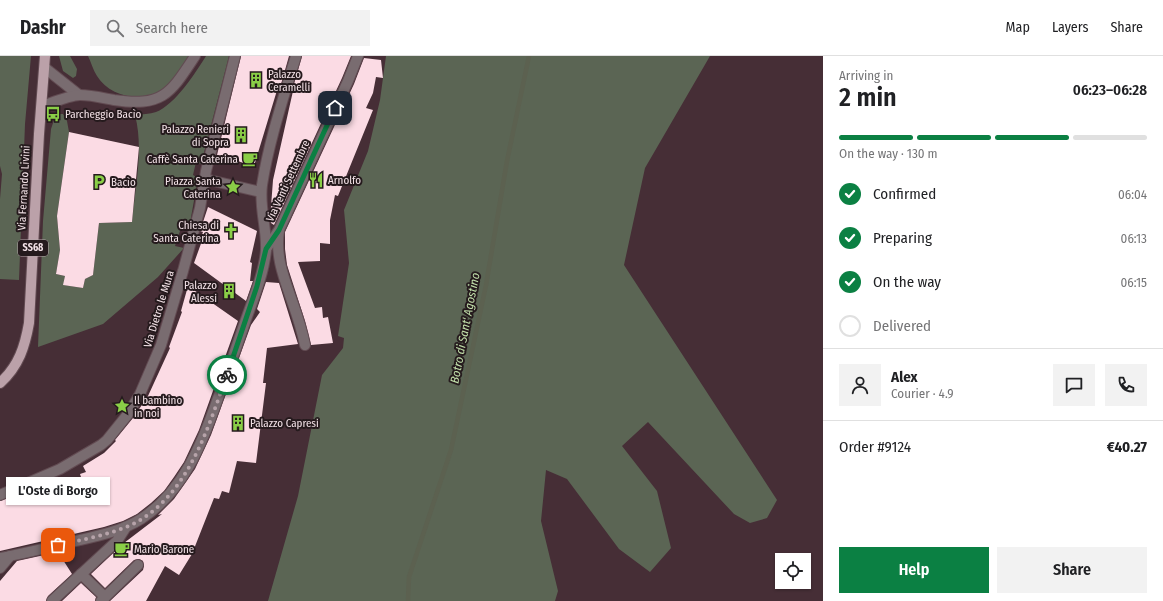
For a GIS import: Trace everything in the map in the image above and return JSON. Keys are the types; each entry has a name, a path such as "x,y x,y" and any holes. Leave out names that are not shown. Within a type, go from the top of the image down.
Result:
{"main road":[{"name":"SS68","path":"42,106 45,56"},
{"name":"Via Fernando Livini","path":"0,383 14,368 20,358 27,334 30,307 42,106"}],"street":[{"path":"44,68 79,94 125,102 144,102 164,95 178,81 195,56"},
{"name":"Via Dietro le Mura","path":"0,495 60,469 96,448 107,440 131,410 149,375 166,331 193,235 235,56"},
{"path":"0,568 5,557 126,527 143,517 165,499 182,477 198,450 224,383 262,271 266,249 261,192 272,138 296,56"},
{"name":"Via Venti Settembre","path":"266,249 279,230 348,81 358,56"},
{"path":"42,106 79,94"},
{"path":"205,179 261,192"},
{"path":"279,230 278,245 280,264 305,346"},
{"path":"52,601 117,541 126,527"},
{"path":"81,574 103,599 138,565"}],"green space":[{"path":"0,56 31,56 25,124 19,280 0,279 0,199 2,174 0,166"},
{"path":"59,56 70,56 77,69 76,76 73,78 63,71"},
{"path":"88,56 189,56 176,76 165,89 152,95 134,97 117,93 102,83"},
{"path":"206,56 229,56 201,164 196,162 193,175 198,178 190,223 183,222 175,246 184,248 158,277 103,324 38,347 43,221 51,129 55,117 63,114 67,121 69,132 57,216 60,250 56,274 65,276 64,285 83,288 85,279 93,275 99,223 132,222 139,155 138,128 135,115 156,112 170,103 197,71"},
{"path":"386,56 710,56 645,168 624,265 777,500 767,518 750,523 734,514 648,422 622,446 657,491 671,548 650,572 619,549 567,479 546,470 541,521 558,591 555,601 268,601 298,496 322,375 343,348 344,338 338,336 349,263 344,210 368,151 380,100"}],"building":[{"path":"241,56 289,56 254,166 217,155"},
{"path":"302,56 351,56 274,225 270,220 273,180 292,91"},
{"path":"364,58 381,60 383,78 376,77 373,93 366,108 373,110 338,196 335,195 330,220 330,244 320,243 320,261 298,262 315,308 322,307 323,318 328,317 333,343 311,345 287,265 285,232 354,84"},
{"name":"Bacìo","path":"69,132 139,147 132,222 99,223 93,275 85,279 83,288 63,285 65,276 56,274 60,250 57,216"},
{"path":"208,207 257,231 250,262 252,263 250,281 253,281 246,301 194,263 203,238 201,237 203,232 200,231"},
{"path":"266,282 279,283 298,344 267,348 263,383 266,383 256,463 237,461 229,493 222,491 219,499 214,498 192,554 179,575 165,566 146,601 110,601 143,570 143,561 139,559 134,560 105,588 91,574 124,543 162,514 158,515 174,499 195,469 211,435 251,325 260,312 257,309"},
{"path":"188,286 238,321 199,430 184,462 174,477 164,491 151,503 137,514 123,521 104,527 0,551 0,501 18,494 21,505 70,491 67,481 81,477 80,474 86,472 83,466 104,453 116,441 115,440 133,418 148,396 170,348 169,347 182,312"},
{"path":"58,552 72,574 48,596 46,601 0,601 0,581 17,561"},
{"path":"81,583 96,597 95,601 62,601"}],"waterway":[{"name":"Botro di Sant' Agostino","path":"408,601 409,577 451,450 486,285 507,161 529,56"}],"way so far":[{"path":"58,545 126,527 143,517 171,493 198,450 207,431 227,375"}],"place":[{"name":"Palazzo Ceramelli","path":"256,80"},
{"name":"Parcheggio Bacìo","path":"53,114"},
{"name":"Palazzo Renieri di Sopra","path":"241,135"},
{"name":"Caffè Santa Caterina","path":"250,159"},
{"name":"Arnolfo","path":"316,180"},
{"name":"Bacìo","path":"99,182"},
{"name":"Piazza Santa Caterina","path":"233,187"},
{"name":"Chiesa di Santa Caterina","path":"231,231"},
{"name":"Palazzo Alessi","path":"229,291"},
{"name":"Il bambino in noi","path":"122,406"},
{"name":"Palazzo Capresi","path":"238,423"},
{"name":"L'Oste di Borgo","path":"58,545"},
{"name":"Mario Barone","path":"122,549"}],"route":[{"path":"227,375 263,267 266,249 279,230 335,108"}]}
